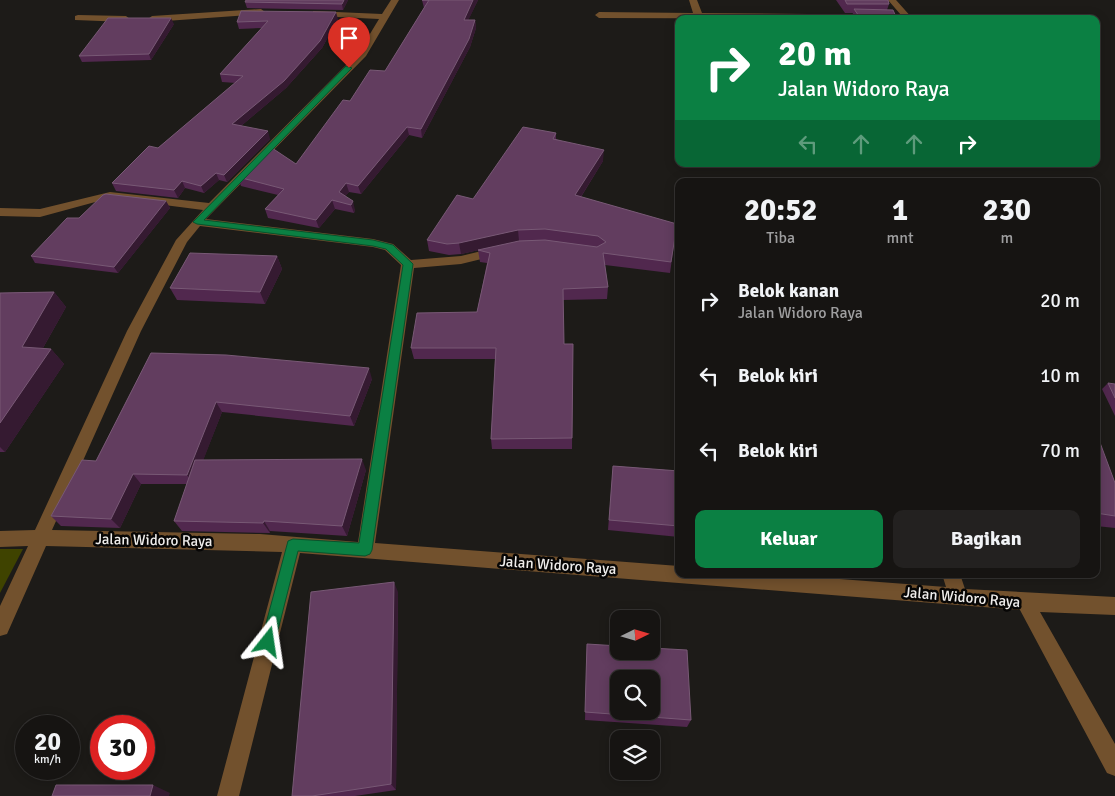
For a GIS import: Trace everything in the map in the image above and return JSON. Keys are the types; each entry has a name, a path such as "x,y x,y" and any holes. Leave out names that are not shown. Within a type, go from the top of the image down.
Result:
{"street":[{"path":"0,627 156,286 182,240 211,207 363,54 395,0"},
{"path":"599,15 698,15 694,0"},
{"path":"892,0 905,15"},
{"path":"146,20 273,12"},
{"path":"310,13 384,17"},
{"path":"78,18 136,19"},
{"path":"0,212 15,214 40,213 110,195 211,207"},
{"path":"197,222 373,243 389,247 408,264 461,260 511,248"},
{"path":"365,550 408,264"},
{"name":"Jalan Widoro Raya","path":"0,539 260,542 675,574"},
{"path":"228,796 293,545"},
{"name":"Jalan Widoro Raya","path":"726,578 1025,602 1115,606"},
{"path":"952,578 958,596"},
{"path":"1025,602 1115,765"}],"shaded area":[{"path":"0,549 23,549 0,593"}],"building":[{"path":"246,0 344,0 342,4 245,2"},
{"path":"429,0 473,0 464,20 475,20 469,39 421,129 407,127 358,186 346,183 339,192 353,201 351,205 332,200 316,220 265,209 284,189 238,177 269,146 296,164 343,100 350,101 370,70 385,71"},
{"path":"845,0 888,0 889,4 847,4"},
{"path":"854,9 893,10 895,15 858,15"},
{"path":"241,11 336,12 320,41 284,81 232,124 268,131 224,175 216,173 201,186 182,181 174,190 112,183 149,146 158,148 243,76 220,74 268,21 237,22"},
{"path":"108,18 171,18 149,54 79,56"},
{"path":"523,127 556,133 553,139 604,150 575,195 675,223 671,262 603,253 608,287 563,289 564,344 573,344 572,438 491,439 496,348 411,348 417,313 477,312 490,253 478,250 519,241 545,240 597,247 606,242 598,236 545,229 518,230 459,243 447,244 427,240 457,195 473,199"},
{"path":"106,194 166,201 114,267 31,256 67,218 79,218"},
{"path":"190,253 277,256 260,292 170,288"},
{"path":"54,292 22,347 51,349 0,423 0,293"},
{"path":"151,353 226,355 369,368 350,416 216,402 187,475 133,474 111,519 51,516 82,460 96,461"},
{"path":"1108,383 1115,384 1115,398"},
{"path":"1100,443 1115,483 1115,516 1100,514"},
{"path":"362,459 342,526 264,521 263,523 174,521 195,460"},
{"path":"613,466 675,471 675,526 609,520"},
{"path":"394,582 391,784 312,796 292,796 311,592"},
{"path":"587,644 610,645 610,660 660,660 660,648 687,650 691,720 660,718 660,670 610,670 610,714 585,712"},
{"path":"56,785 153,785 150,796 52,796"}],"route":[{"path":"268,642 293,545 365,550 408,264 389,247 373,243 197,222 349,68"}]}
